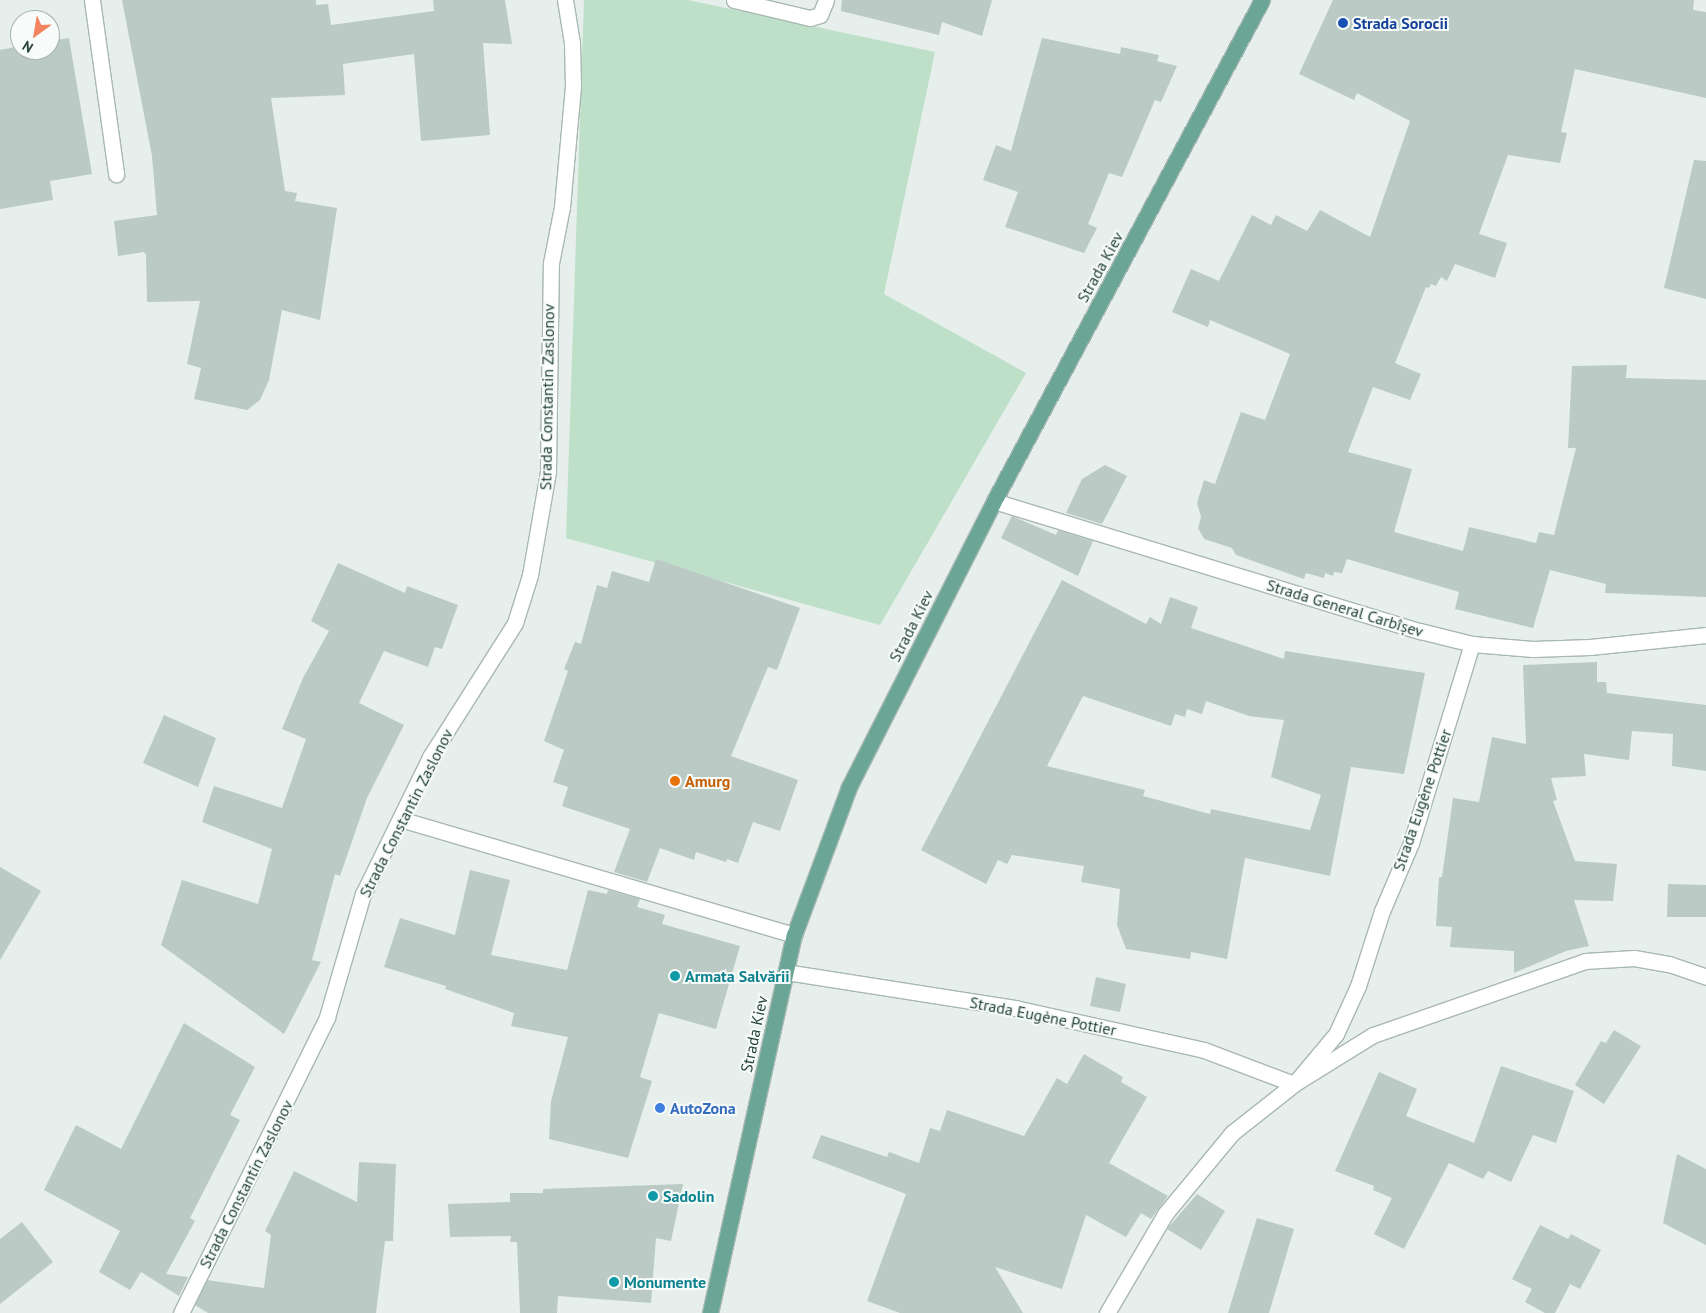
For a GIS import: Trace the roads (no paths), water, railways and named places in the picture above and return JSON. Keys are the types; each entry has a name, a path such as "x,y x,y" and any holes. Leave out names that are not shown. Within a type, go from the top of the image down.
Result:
{"main road":[{"name":"Strada Kiev","path":"710,1313 794,935 848,787 994,501 1262,0"}],"street":[{"path":"92,0 116,174"},
{"name":"Strada Constantin Zaslonov","path":"181,1313 327,1017 363,894 430,757 511,630 532,566 548,472 550,263 562,206 573,86 572,43 565,0"},
{"path":"734,0 810,18 820,15 826,0"},
{"name":"Strada General Carbîșev","path":"994,501 1420,631 1472,644 1533,649 1590,647 1706,635"},
{"name":"Strada Eugène Pottier","path":"1294,1084 1336,1034 1358,986 1382,911 1411,843 1472,644"},
{"path":"400,819 794,935"},
{"name":"Strada Eugène Pottier","path":"1107,1313 1171,1206 1232,1133 1294,1084 1373,1034 1585,960 1634,958 1669,964 1706,977"},
{"name":"Strada Eugène Pottier","path":"786,972 1015,1008 1204,1050 1294,1084"}],"place":[{"name":"Strada Sorocii","path":"1343,23"},
{"name":"Amurg","path":"675,781"},
{"name":"Armata Salvării","path":"675,976"},
{"name":"AutoZona","path":"660,1108"},
{"name":"Sadolin","path":"653,1196"},
{"name":"Monumente","path":"614,1282"}]}
